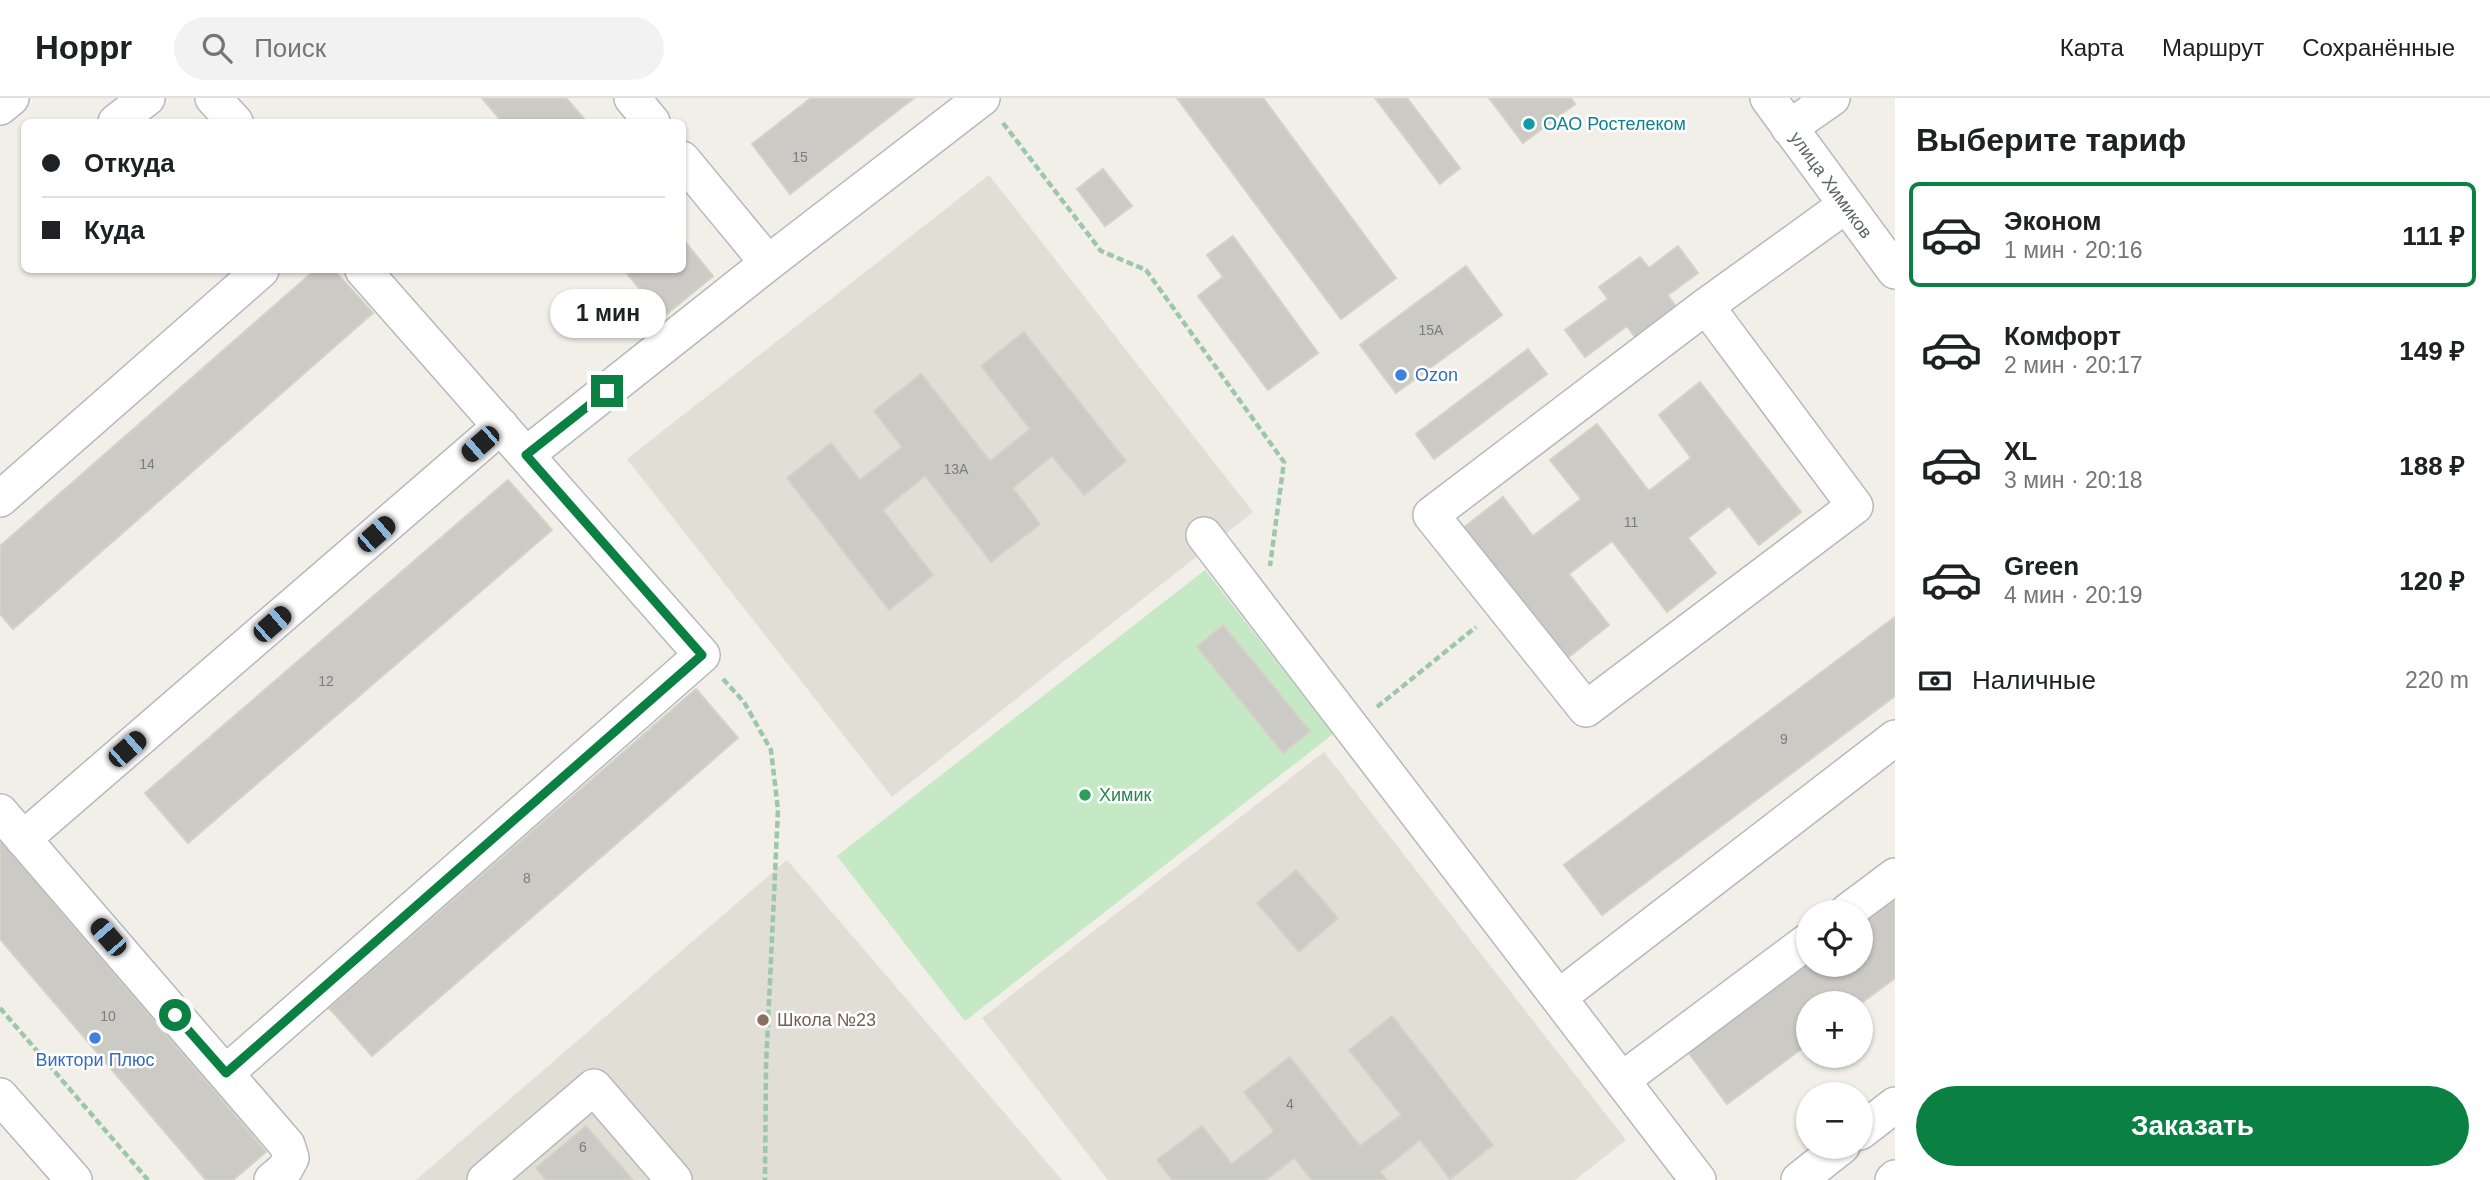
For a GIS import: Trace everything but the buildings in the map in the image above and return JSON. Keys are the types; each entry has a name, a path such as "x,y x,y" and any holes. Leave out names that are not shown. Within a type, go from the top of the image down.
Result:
{"street":[{"path":"0,107 11,98"},
{"path":"120,119 146,98"},
{"path":"213,98 232,119"},
{"path":"632,98 650,119"},
{"name":"улица Химиков","path":"1768,98 1895,271"},
{"path":"1790,128 1832,98"},
{"path":"526,455 768,263 991,109"},
{"path":"686,164 768,263"},
{"path":"1706,306 1855,506 1586,709 1430,515 1706,306 1846,205"},
{"path":"0,499 258,273"},
{"path":"226,1073 702,655 366,273"},
{"path":"23,839 501,426"},
{"path":"1204,535 1698,1180"},
{"path":"1559,997 1895,738"},
{"path":"0,812 287,1146 291,1158 285,1169 272,1180"},
{"path":"1863,900 1895,876"},
{"path":"1622,1080 1796,950"},
{"path":"485,1180 594,1087 674,1180"},
{"path":"0,1096 74,1180"},
{"path":"1873,1122 1895,1105"},
{"path":"1799,1180 1826,1159"}],"path":[{"path":"991,109 1101,251 1146,270 1284,462 1263,612"},
{"path":"1351,727 1503,606"},
{"path":"702,655 744,702 771,750 778,810 766,1066 765,1180"},
{"path":"0,1008 148,1180"}],"shaded area":[{"path":"989,175 1253,512 892,797 627,459"},
{"path":"1324,752 1626,1140 1575,1180 1108,1180 982,1018"},
{"name":"Школа №23","path":"787,860 1062,1180 416,1180"}],"green space":[{"name":"Химик","path":"1205,570 1333,734 965,1021 837,856"}],"place":[{"name":"ОАО Ростелеком","path":"1529,124"},
{"name":"Ozon","path":"1401,375"},
{"name":"Химик","path":"1085,795"},
{"name":"Школа №23","path":"763,1020"},
{"name":"Виктори Плюс","path":"95,1038"}],"route":[{"path":"175,1015 226,1073 702,655 526,455 607,391"}]}
